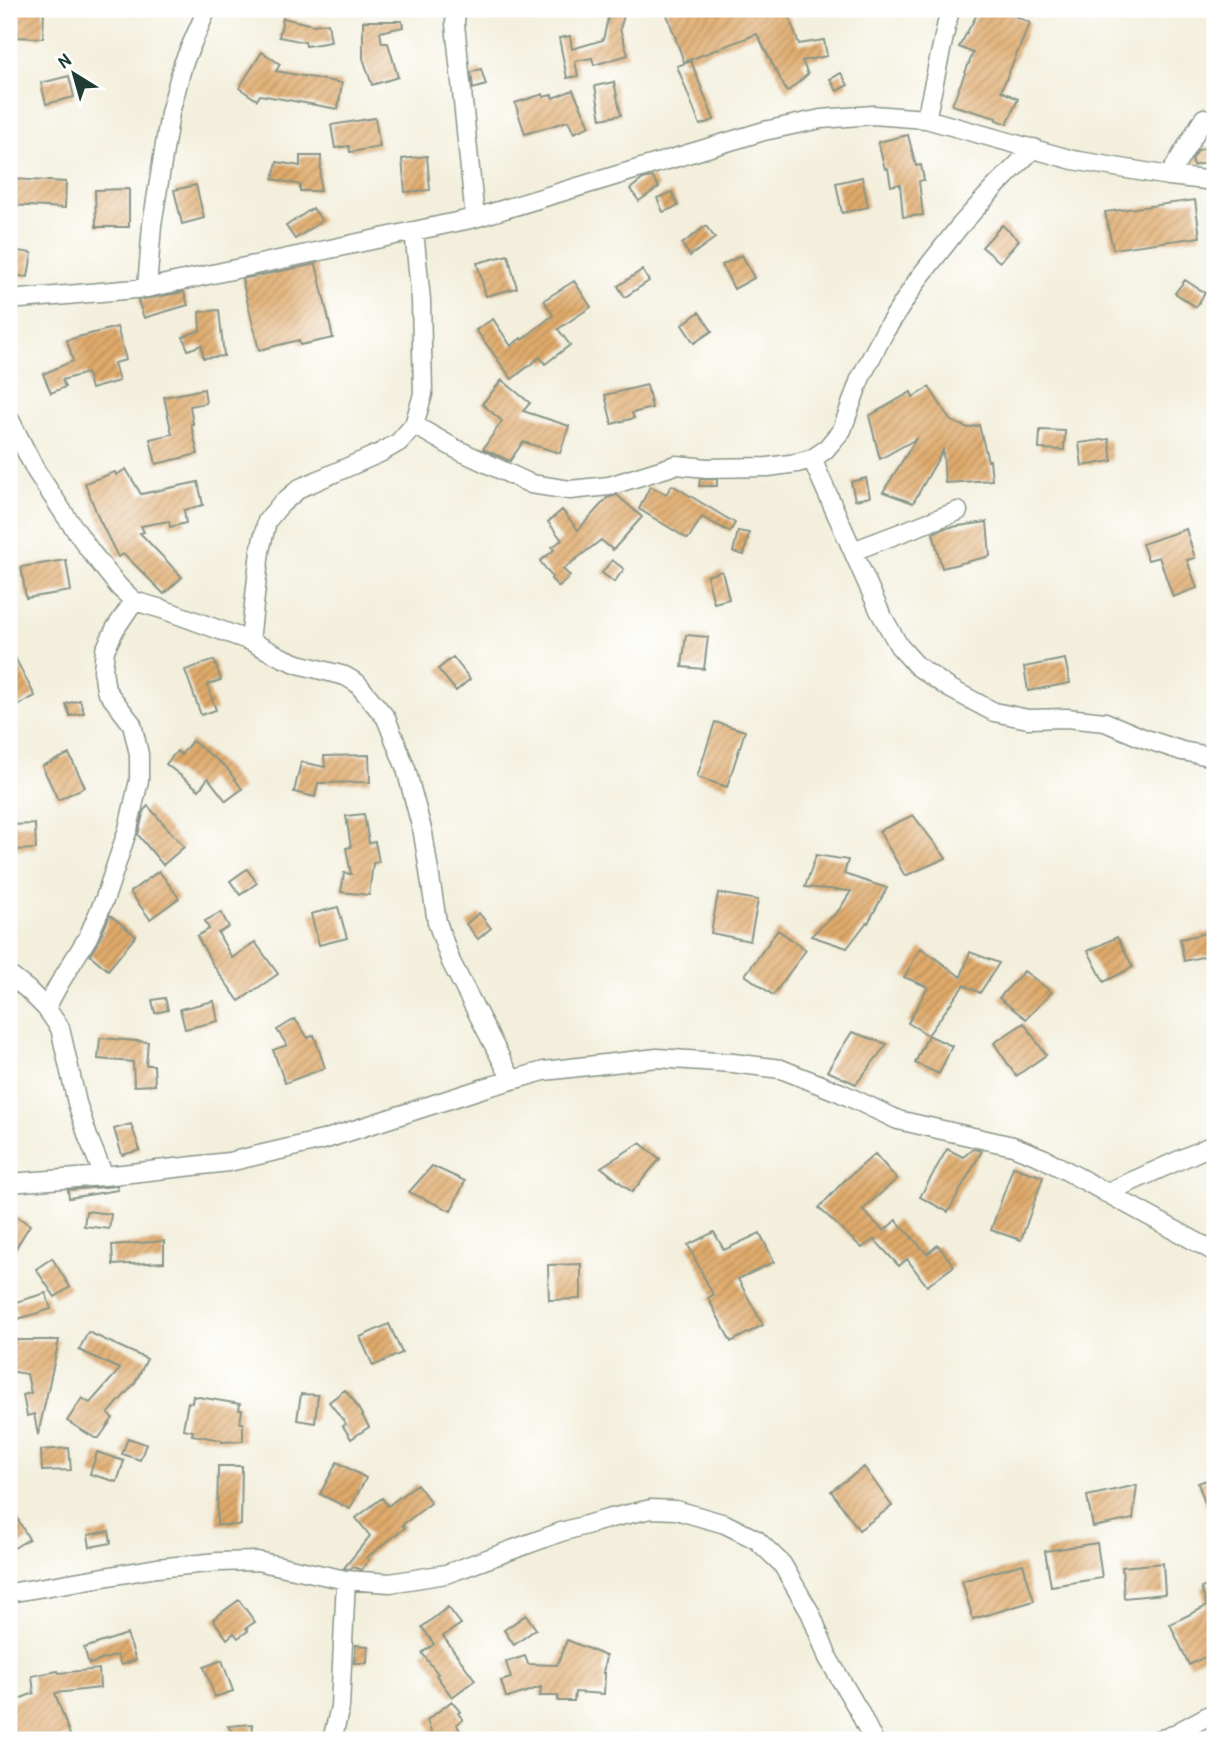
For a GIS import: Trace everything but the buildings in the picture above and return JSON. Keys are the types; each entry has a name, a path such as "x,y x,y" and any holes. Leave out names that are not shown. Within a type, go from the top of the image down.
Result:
{"street":[{"path":"147,288 152,225 170,113 183,64 207,9"},
{"path":"456,9 454,24 475,218"},
{"path":"926,119 950,9"},
{"path":"9,300 147,288 475,218 764,131 821,119 873,115 926,119 1073,160 1215,181"},
{"path":"1170,176 1204,118"},
{"path":"414,425 456,449 531,484 570,490 609,486 676,465 707,468 768,467 811,458 825,450 842,430 860,379 885,331 919,278 958,228 1034,148"},
{"path":"250,640 260,551 267,521 280,505 300,488 380,453 399,442 414,425 423,394 421,300 414,231"},
{"path":"9,418 36,471 65,515 119,587 134,601 250,640 289,661 345,676 357,683 386,718 406,769 423,833 436,922 452,962 512,1080"},
{"path":"811,458 880,612 899,646 917,666 949,688 994,712 1028,719 1067,718 1105,722 1182,751 1215,757"},
{"path":"853,551 958,511"},
{"path":"46,1007 88,937 105,898 128,828 139,780 139,754 132,724 106,690 103,670 105,650 134,601"},
{"path":"9,975 46,1007 60,1028 77,1103 104,1176"},
{"path":"9,1183 229,1162 323,1140 544,1071 657,1058 781,1069 898,1120 1013,1146 1042,1158 1215,1252"},
{"path":"1106,1193 1215,1144"},
{"path":"9,1592 157,1568 257,1561 346,1580 390,1583 446,1574 561,1532 651,1510 676,1510 725,1524 757,1540 782,1564 811,1614 828,1658 873,1740"},
{"path":"332,1740 340,1707 346,1580"},
{"path":"1164,1739 1215,1712"}]}
